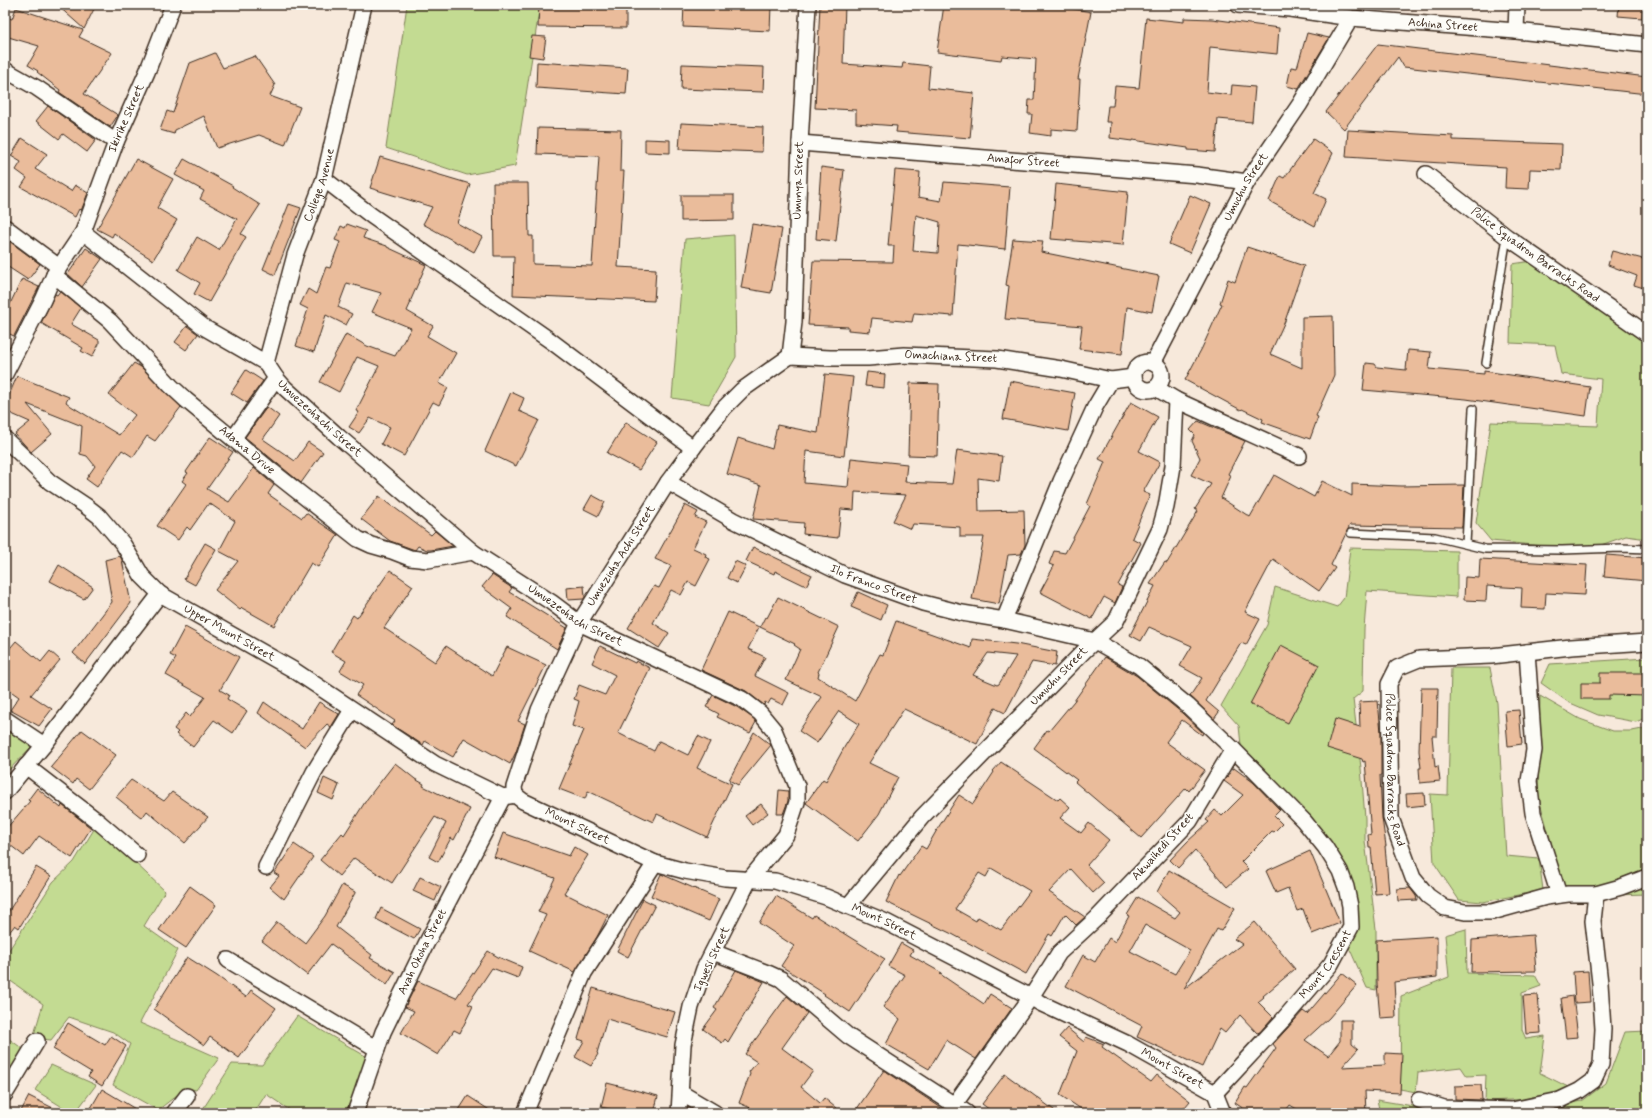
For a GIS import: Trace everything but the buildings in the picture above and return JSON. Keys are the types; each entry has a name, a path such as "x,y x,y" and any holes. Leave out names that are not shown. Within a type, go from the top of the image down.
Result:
{"street":[{"name":"Ikirike Street","path":"5,374 57,271 83,232 116,142 147,72 173,5"},
{"name":"College Avenue","path":"266,363 295,255 324,179 364,5"},
{"name":"Umunya Street","path":"790,356 794,322 800,143 808,5"},
{"name":"Achina Street","path":"1238,5 1290,9 1351,18 1516,31 1647,45"},
{"path":"1516,31 1517,5"},
{"name":"Umuchu Street","path":"1153,363 1247,182 1300,104 1351,18"},
{"path":"5,70 37,88 116,142"},
{"name":"Amafor Street","path":"800,143 1197,175 1247,182"},
{"name":"Police Squadron Barracks Road","path":"1426,174 1507,237 1647,334"},
{"path":"324,179 372,216 551,341 693,448"},
{"name":"Adama Drive","path":"5,227 57,271 110,321 171,386 233,439 358,539 371,546 392,551 410,558 428,560 473,552"},
{"path":"83,232 205,328 266,363"},
{"name":"Omachiana Street","path":"790,356 868,358 904,355 997,359 1061,368 1111,380"},
{"name":"Umuezioha Achi Street","path":"509,796 514,787 537,717 579,623 668,482 724,408 742,390 790,356"},
{"path":"1145,362 1153,363 1158,366 1162,373 1161,382 1156,388 1148,391 1140,388 1135,382 1135,369 1145,362"},
{"name":"Umuezeohachi Street","path":"266,363 276,378 339,437 473,552 550,602 579,623 742,699 760,713 774,730 797,786 797,802 786,835 749,880"},
{"path":"1004,620 1061,481 1095,407 1111,380 1134,377"},
{"path":"233,439 276,378"},
{"path":"1156,388 1176,400 1299,456"},
{"name":"Umuchu Street","path":"848,906 922,817 1116,621 1160,529 1166,507 1173,466 1176,400"},
{"name":"Upper Mount Street","path":"5,439 50,482 99,516 122,544 142,576 160,594 292,669 434,764 509,796"},
{"name":"Ilo Franco Street","path":"668,482 733,520 845,575 923,603 962,613 1004,620 1095,641"},
{"path":"5,792 44,745 160,594"},
{"path":"1095,641 1139,666 1188,706 1233,749"},
{"name":"Police Squadron Barracks Road","path":"1647,642 1572,647 1491,656 1419,658 1397,668 1389,684 1391,818 1413,878 1428,896 1445,908 1464,912 1492,912 1546,897 1559,895 1596,894 1621,887 1647,877"},
{"path":"1527,652 1534,750 1529,781 1533,813 1559,895"},
{"path":"266,867 314,772 352,710"},
{"path":"5,719 44,745"},
{"name":"Akwaihedi Street","path":"961,1109 1059,952 1097,918 1190,821 1233,749"},
{"name":"Mount Crescent","path":"1215,1093 1282,1021 1331,964 1351,927 1350,906 1346,887 1340,871 1326,847 1304,821 1233,749"},
{"path":"26,766 100,823 137,855"},
{"name":"Mount Street","path":"509,796 549,812 655,863 706,875 749,880 758,879 775,881 826,897 886,922 1040,1003 1128,1044 1215,1093 1223,1113"},
{"name":"Avah Okoha Street","path":"355,1113 388,1021 423,950 509,796"},
{"path":"524,1113 584,973 655,863"},
{"name":"Igwesi Street","path":"679,1113 683,1044 692,1007 704,970 749,880"},
{"path":"1419,1100 1444,1108 1512,1110 1560,1100 1580,1091 1593,1081 1601,1064 1603,1029 1600,983 1592,921 1596,894"},
{"path":"713,952 780,979 848,1036 961,1109"},
{"path":"228,960 377,1049"},
{"path":"5,1094 37,1041"},
{"path":"681,1093 715,1113"},
{"path":"174,1113 187,1096"}],"lane":[{"path":"1486,363 1507,237"},
{"path":"1466,544 1473,410"},
{"path":"1351,533 1435,537 1485,549 1647,549"}],"green space":[{"path":"407,5 540,5 515,166 467,175 386,148"},
{"path":"734,235 736,357 709,404 672,398 685,239"},
{"path":"1532,261 1647,339 1647,539 1626,536 1587,550 1491,541 1476,523 1491,422 1598,426 1601,379 1561,374 1555,345 1510,343 1512,264"},
{"path":"1350,548 1457,551 1457,597 1367,591 1364,629 1363,691 1353,699 1361,768 1365,818 1365,841 1376,929 1376,990 1367,988 1348,945 1354,903 1301,812 1273,778 1241,745 1239,726 1221,706 1267,625 1275,587 1337,607 1344,598"},
{"path":"1647,658 1647,717 1636,722 1598,715 1568,702 1541,683 1550,664"},
{"path":"1451,668 1490,668 1497,703 1506,856 1539,859 1543,890 1483,902 1459,900 1434,863 1430,794 1448,795"},
{"path":"1540,696 1580,719 1613,731 1632,731 1647,728 1647,868 1599,887 1563,886 1538,795"},
{"path":"5,725 33,745 5,774"},
{"path":"96,826 165,891 144,926 178,950 140,1023 219,1058 196,1090 186,1088 158,1110 113,1085 130,1044 113,1032 69,1017 51,1040 33,1038 43,1004 5,977 5,956 53,882 74,862"},
{"path":"1647,879 1647,894 1614,895"},
{"path":"1466,929 1467,973 1535,975 1541,986 1522,993 1522,1030 1526,1039 1545,1036 1540,1073 1570,1088 1534,1099 1485,1101 1486,1075 1467,1076 1461,1067 1418,1072 1416,1092 1400,1089 1401,996 1449,977 1445,935"},
{"path":"297,1016 367,1057 356,1090 345,1113 294,1113 266,1094 254,1113 201,1112 232,1064 262,1065"},
{"path":"1647,1031 1647,1113 1527,1113 1582,1101 1606,1083 1625,1032"},
{"path":"5,1036 23,1049 5,1080"},
{"path":"51,1065 96,1085 75,1113 72,1113 35,1090"},
{"path":"1377,1100 1455,1113 1380,1113"}]}
